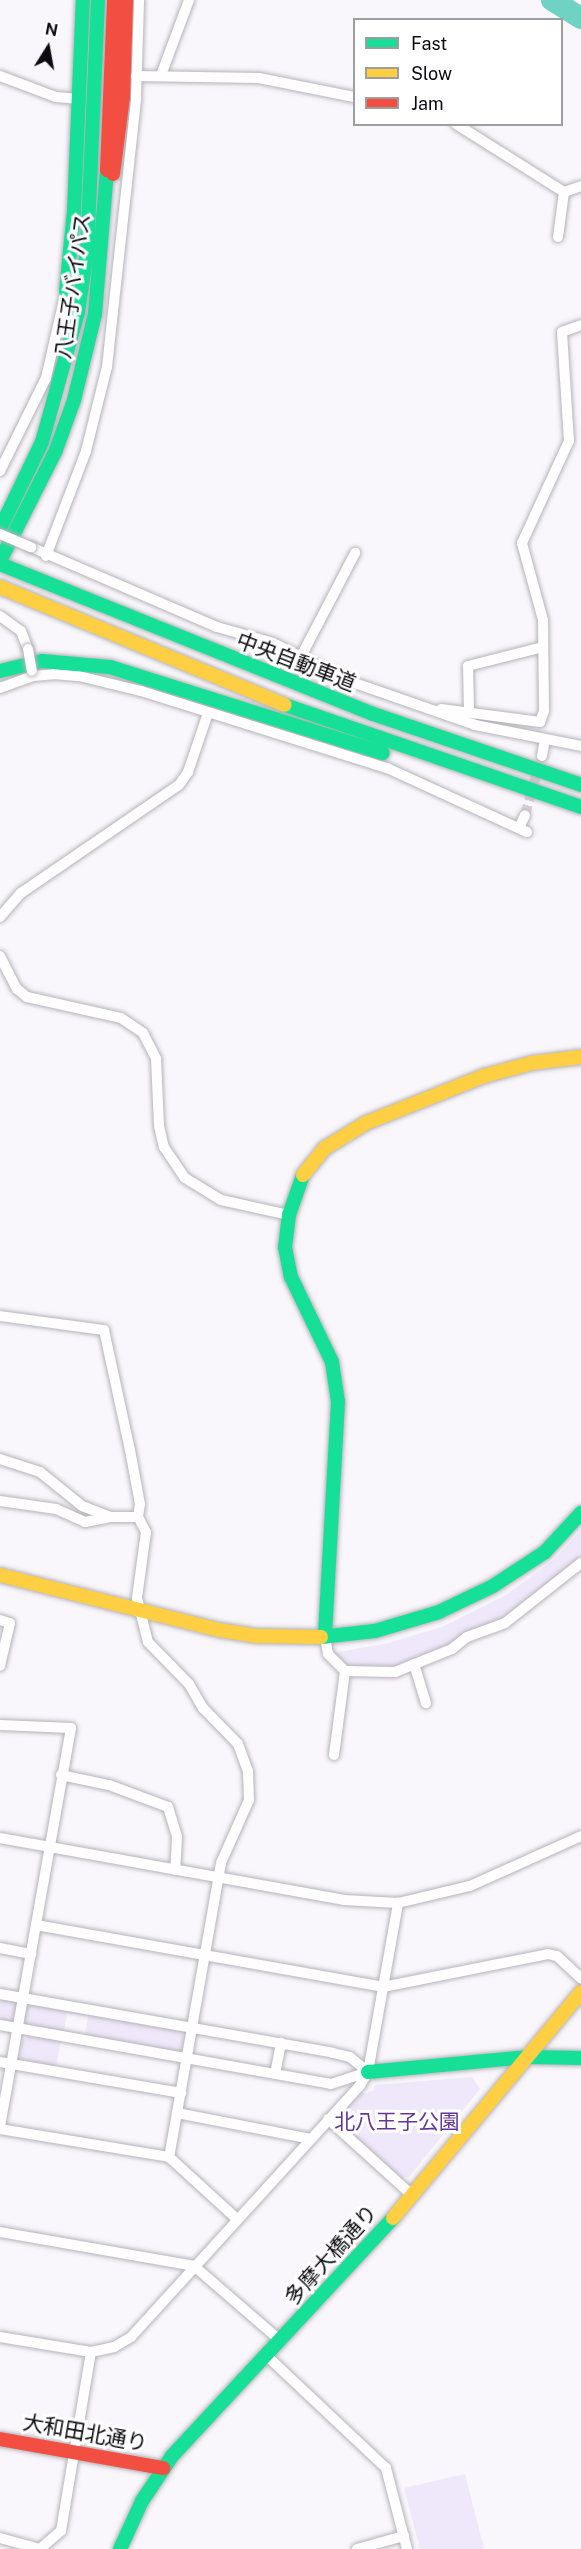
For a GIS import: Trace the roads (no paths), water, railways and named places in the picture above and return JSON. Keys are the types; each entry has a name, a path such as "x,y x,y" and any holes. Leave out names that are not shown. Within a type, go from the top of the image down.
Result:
{"main road":[{"path":"82,293 66,291 83,0"},
{"name":"八王子バイパス","path":"0,529 29,471 57,397 82,293 98,0"},
{"path":"107,200 129,98 126,0"},
{"name":"八王子バイパス","path":"0,562 56,450 77,390 95,314 107,200 114,5"},
{"path":"95,314 111,316"},
{"name":"中央自動車道","path":"0,562 16,572 363,710 581,785"},
{"name":"中央自動車道","path":"3,589 308,714 581,807"},
{"path":"0,671 19,665 62,660 134,672 581,819"},
{"path":"325,1637 337,1383 327,1346 291,1277 285,1247 289,1215 302,1178 312,1162 343,1135 366,1123 484,1076 532,1063 581,1057"},
{"path":"0,1575 139,1611 258,1636 325,1637 375,1631 439,1612 475,1595 545,1552 581,1513"},
{"name":"多摩大橋通り","path":"120,2549 142,2501 163,2468 413,2196 581,1992"},
{"path":"368,2072 528,2057 581,2058"},
{"name":"大和田北通り","path":"0,2439 163,2468"}],"street":[{"path":"46,556 86,451 107,367 129,98 136,76 139,0"},
{"path":"161,75 189,0"},
{"path":"0,76 56,97 79,99"},
{"path":"136,76 259,78 353,97"},
{"path":"459,126 564,192"},
{"path":"564,192 581,186"},
{"path":"558,237 564,192"},
{"path":"0,471 46,378 66,291"},
{"path":"423,707 540,722 544,711 543,620 522,543 569,441 562,332 581,325"},
{"path":"0,534 46,556 217,627 300,655 350,681 475,725 581,746"},
{"path":"295,668 300,655 337,594 355,553"},
{"path":"0,616 21,631 33,673"},
{"path":"469,712 468,666 543,647"},
{"path":"0,688 33,673 79,676 270,730 387,768 523,830 525,815"},
{"path":"0,917 21,893 179,785 188,772 208,713"},
{"path":"542,756 545,739"},
{"path":"0,956 17,989 27,997 121,1018 143,1033 156,1059 159,1126 164,1147 185,1178 221,1200 289,1215"},
{"path":"0,1316 104,1330 140,1504 138,1517 146,1532 137,1598 148,1642 189,1684 203,1708 238,1744 248,1771 249,1800 224,1849 208,1955 169,2157"},
{"path":"0,1459 40,1472 82,1506 111,1517"},
{"path":"0,1501 56,1509 85,1522 111,1517 138,1517"},
{"path":"325,1637 328,1654 345,1671 395,1672 452,1649 467,1637 505,1623 581,1563"},
{"path":"0,1620 10,1623 0,1666"},
{"path":"414,1664 426,1703"},
{"path":"334,1755 345,1671"},
{"path":"0,1725 71,1728 17,2028 6,2063 0,2125"},
{"path":"61,1775 109,1785 168,1807 177,1838 175,1870"},
{"path":"0,1838 219,1880 344,1900 398,1903 485,1881 518,1862 581,1836"},
{"path":"0,2337 91,2352 114,2347 131,2337 311,2139 368,2072 398,1903"},
{"path":"36,1925 383,1987 548,1954 557,1956 581,1978"},
{"path":"0,1948 31,1954"},
{"path":"0,1994 350,2057 368,2072"},
{"path":"0,2025 331,2084 368,2072"},
{"path":"275,2074 281,2043"},
{"path":"6,2063 181,2093"},
{"path":"177,2113 311,2139"},
{"path":"328,2119 413,2196"},
{"path":"0,2129 169,2157 237,2220"},
{"path":"0,2232 194,2266 281,2341"},
{"path":"0,2538 40,2549 61,2531 91,2352"},
{"path":"267,2356 386,2468 407,2549"},
{"path":"357,2549 404,2536"}],"waterway":[{"path":"552,0 581,18"}],"tunnel":[{"path":"525,815 539,766"}],"park label":[{"name":"北八王子公園","path":"397,2122"}]}
